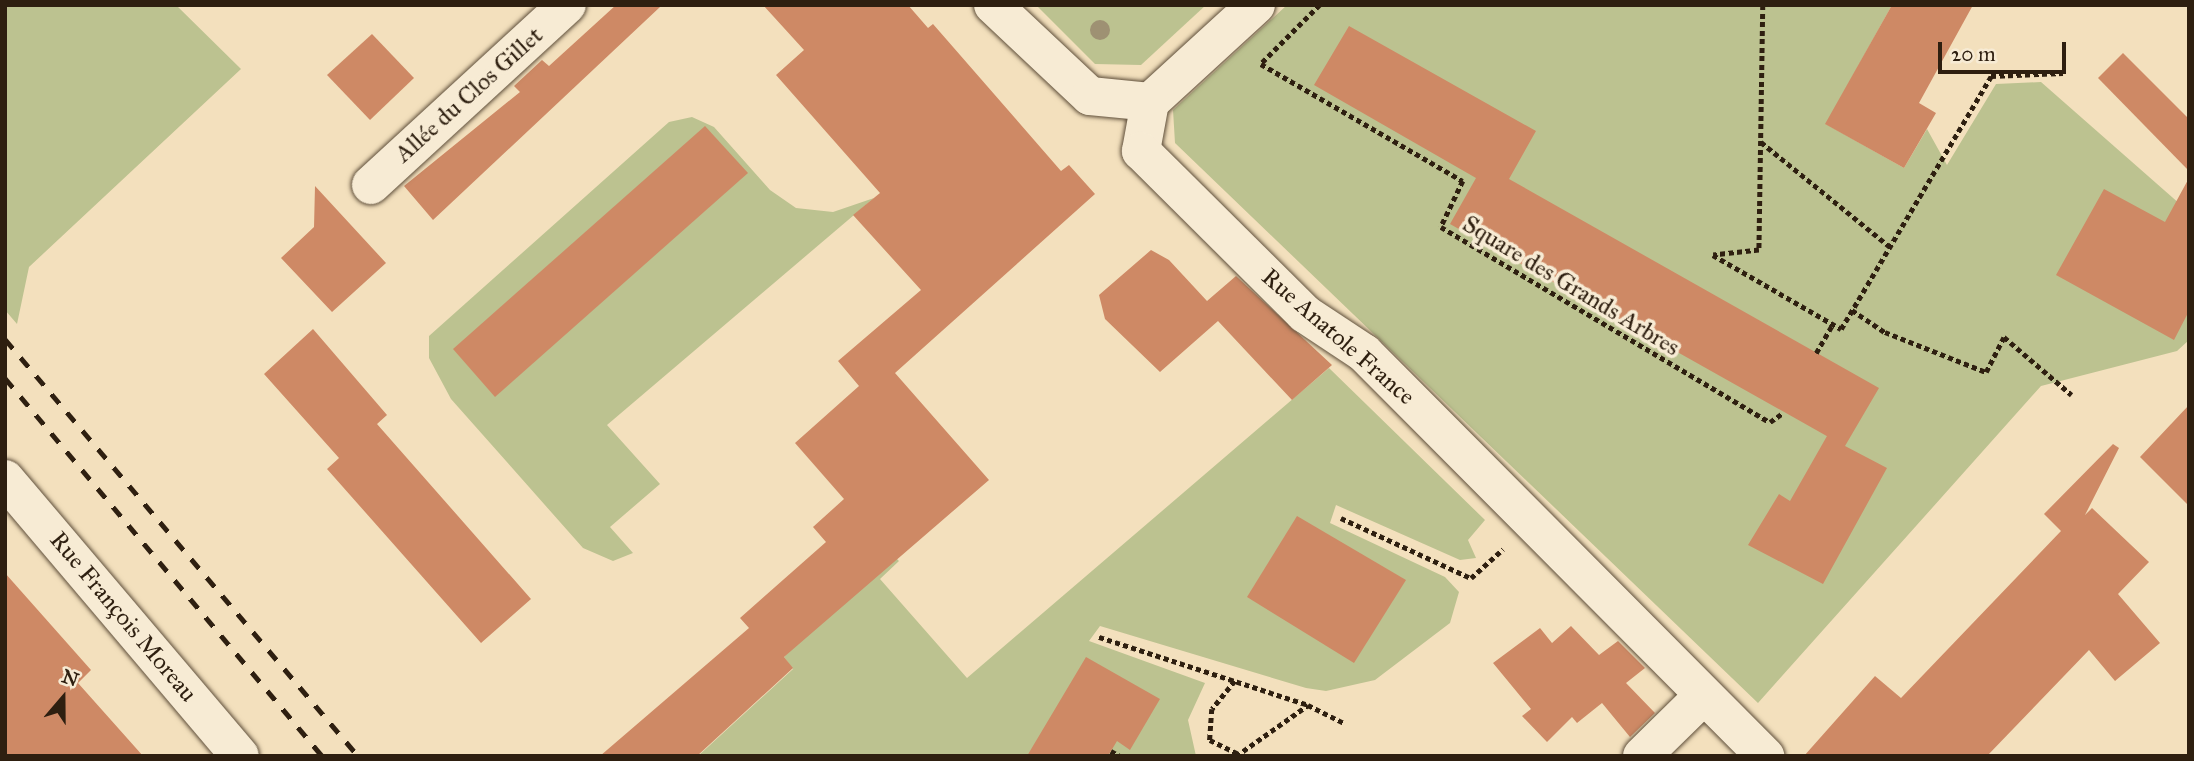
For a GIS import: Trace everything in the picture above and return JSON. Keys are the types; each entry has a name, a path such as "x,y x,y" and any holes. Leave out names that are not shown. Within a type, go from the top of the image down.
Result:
{"street":[{"name":"Allée du Clos Gillet","path":"371,185 567,5"},
{"path":"993,5 1090,96 1150,102 1256,5"},
{"name":"Rue Anatole France","path":"1150,102 1141,151 1305,314 1373,363 1701,698 1765,756"},
{"name":"Rue François Moreau","path":"5,479 240,756"},
{"path":"1642,756 1701,698"}],"path":[{"name":"Square des Grands Arbres","path":"1320,5 1261,64 1463,181 1441,227 1770,422 1783,413"},
{"path":"1763,5 1759,250 1713,255 1841,329 1991,76 2063,74"},
{"path":"1761,142 1890,247"},
{"path":"1852,310 1885,332 1986,372 2004,337 2072,395"},
{"path":"1816,353 1833,324"},
{"path":"1341,517 1471,578 1513,539"},
{"path":"1099,637 1308,705 1344,723"},
{"path":"1235,681 1212,709 1210,740 1238,755 1308,705"},
{"path":"1111,751 1120,756"}],"green space":[{"path":"5,5 176,5 241,69 29,267 17,324 5,310"},
{"path":"1036,5 1206,5 1141,65 1095,64"},
{"path":"1287,5 1892,5 1826,124 1904,168 1927,129 1947,165 1996,84 2041,82 2189,212 2189,340 2177,351 2041,386 1758,703 1175,143 1173,110"},
{"path":"692,117 714,127 770,190 796,208 833,212 874,198 607,425 660,484 610,527 633,553 613,561 583,548 451,399 429,358 429,336 669,122"},
{"path":"1329,368 1485,520 1468,540 1476,558 1460,560 1336,505 1330,523 1445,577 1459,592 1450,623 1375,680 1326,691 1306,688 1100,626 1089,641 1205,683 1188,720 1196,756 698,756 793,669 784,657 885,547 899,561 880,579 967,678"}],"building":[{"path":"616,5 660,7 433,220 404,186 520,92 514,86 542,60 549,66"},
{"path":"763,5 908,5 928,28 933,24 1061,171 1069,165 1095,194 895,373 989,480 784,657 793,668 697,756 600,756 749,628 740,618 826,542 813,527 844,499 795,443 859,386 838,361 921,290 853,215 880,193 776,75 804,50"},
{"path":"1892,5 1973,5 1919,103 1936,113 1904,168 1825,124"},
{"path":"1349,26 1536,131 1509,179 1879,388 1845,446 1887,468 1823,584 1748,545 1779,494 1790,501 1827,436 1450,224 1476,178 1314,85"},
{"path":"372,34 414,78 370,120 327,75"},
{"path":"2123,53 2189,119 2189,171 2098,78"},
{"path":"705,126 748,173 495,397 453,349"},
{"path":"2189,178 2189,311 2174,340 2056,275 2104,189 2165,222"},
{"path":"315,186 386,263 332,312 281,258 314,227"},
{"path":"1151,250 1169,260 1207,301 1236,276 1332,365 1292,400 1218,321 1160,372 1105,319 1099,295"},
{"path":"313,329 387,415 377,424 531,599 481,643 327,469 339,458 264,374"},
{"path":"2189,405 2189,506 2140,457"},
{"path":"2113,444 2119,448 2085,515 2092,508 2149,562 2118,594 2160,643 2115,681 2089,650 1987,756 1804,756 1875,676 1901,698 2061,531 2044,514"},
{"path":"1297,516 1406,580 1354,663 1247,597"},
{"path":"5,573 91,670 78,683 143,756 5,756"},
{"path":"1571,626 1599,655 1618,641 1645,668 1626,683 1655,713 1630,737 1602,703 1577,723 1572,717 1547,742 1522,716 1531,709 1493,663 1540,628 1552,643"},
{"path":"1086,657 1160,699 1130,750 1117,741 1108,756 1027,756"}],"railway":[{"path":"5,339 358,756"},
{"path":"5,378 322,756"}]}
